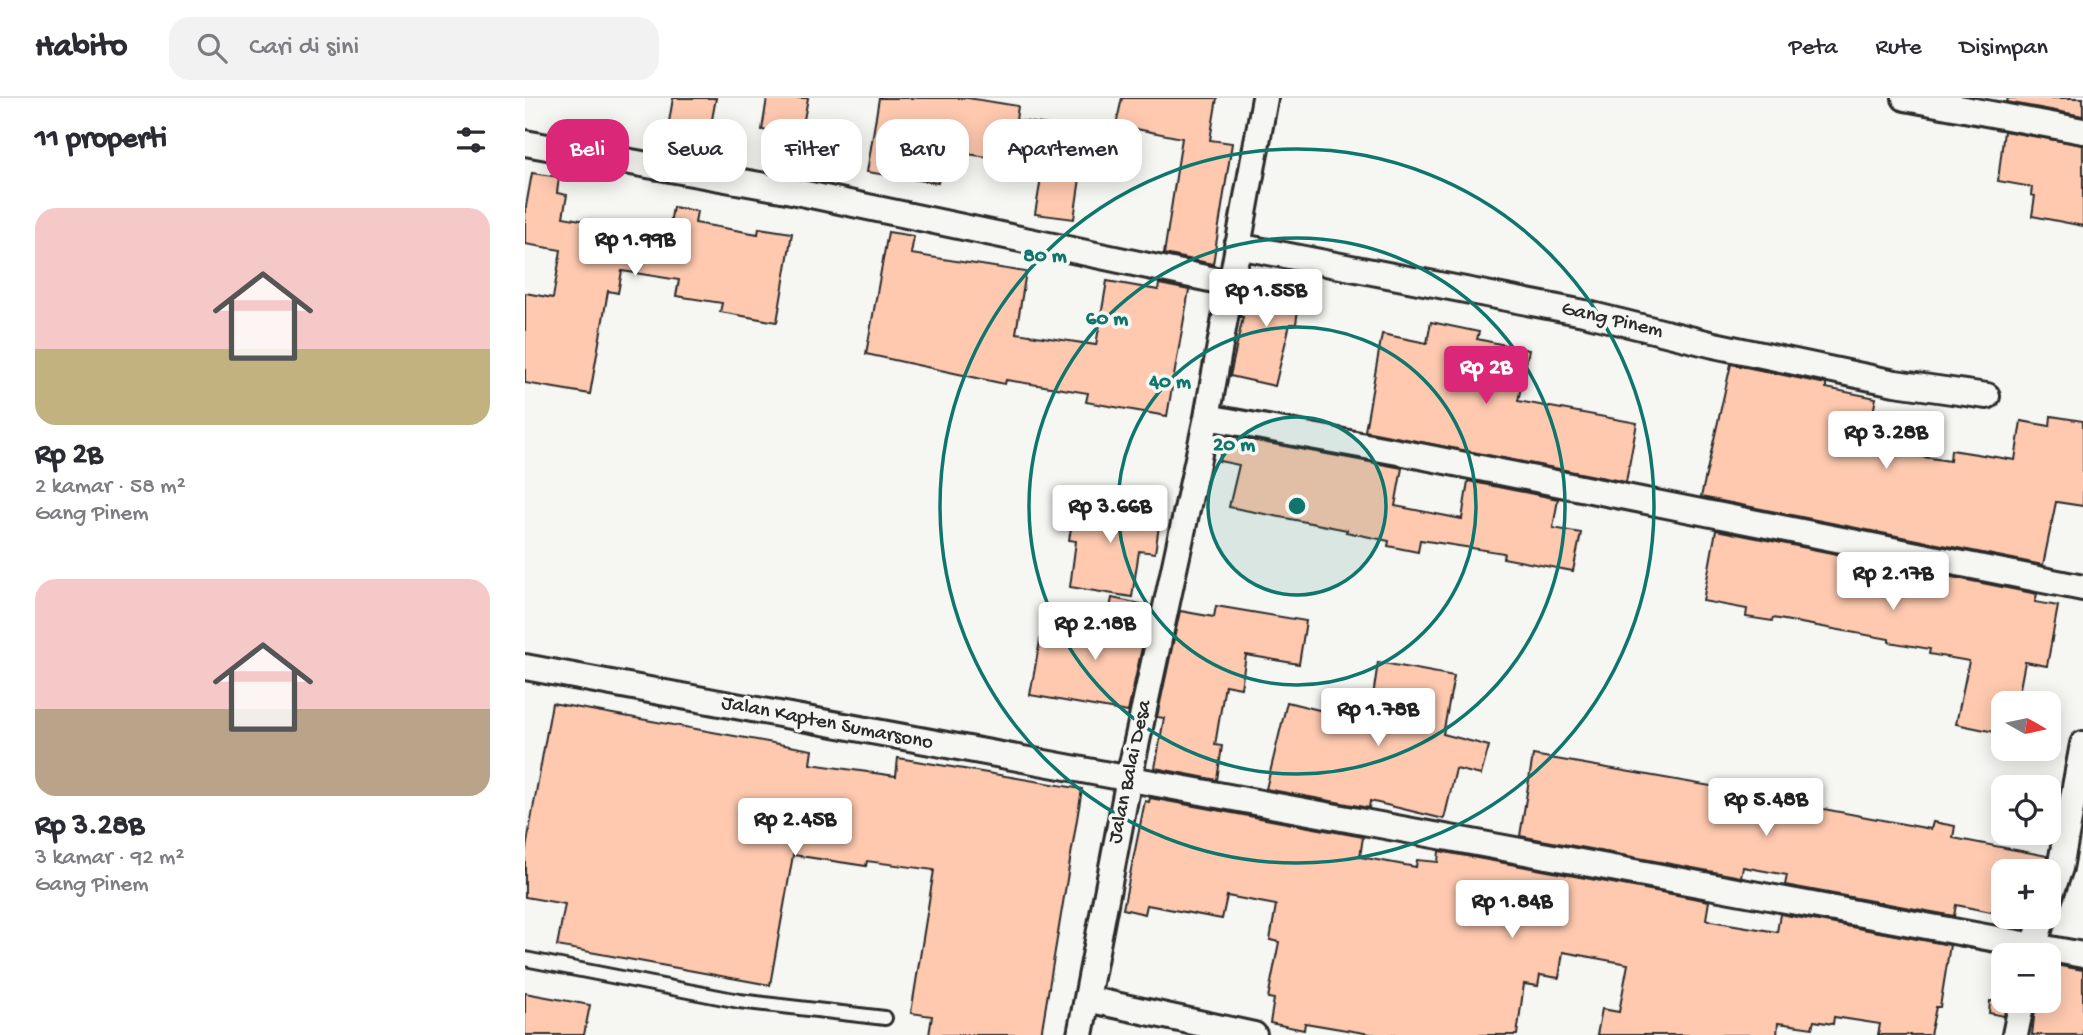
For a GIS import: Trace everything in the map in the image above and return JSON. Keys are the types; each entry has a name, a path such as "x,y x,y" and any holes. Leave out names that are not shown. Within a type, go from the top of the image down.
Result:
{"street":[{"name":"Jalan Balai Desa","path":"1080,1035 1129,778 1207,417 1229,283 1265,98"},
{"path":"1905,98 2083,131"},
{"path":"525,143 787,190 1229,283"},
{"name":"Gang Pinem","path":"1237,246 1584,313 1714,345 1895,383 1987,396"},
{"path":"1207,417 1420,456 2083,588"},
{"name":"Jalan Kapten Sumarsono","path":"525,667 1129,778 1991,943"},
{"path":"2061,863 2083,744"},
{"name":"Jalan Kapten Sumarsono","path":"2061,953 2083,955"},
{"path":"1087,999 1254,1035"},
{"path":"2015,1035 2020,1013"}],"lane":[{"path":"525,959 739,1001 885,1018"}],"building":[{"path":"673,98 716,98 712,119 670,119"},
{"path":"767,98 808,98 804,119 764,119"},
{"path":"879,98 968,98 1018,106 1016,119 983,119 983,156 969,154 969,119 876,119 876,173 867,172"},
{"path":"1122,98 1217,98 1210,140 1232,143 1213,264 1164,254 1182,138 1142,130 1142,119 1117,119"},
{"path":"2008,98 2083,98 2083,116 2007,102"},
{"path":"2004,131 2083,145 2083,226 2032,216 2035,196 2031,195 2032,187 1998,181"},
{"path":"532,173 546,175 546,182 558,182 557,193 567,195 563,217 668,235 673,207 697,211 695,223 758,234 759,228 792,233 777,322 720,312 722,303 676,296 679,280 622,271 618,293 608,291 590,394 525,383 525,293 553,298 561,250 525,244 525,212"},
{"path":"1040,182 1079,182 1074,219 1035,214"},
{"path":"888,232 914,236 911,254 1026,272 1016,333 1096,345 1107,281 1158,290 1159,284 1189,290 1167,416 1086,402 1088,393 1006,380 1005,384 866,354"},
{"path":"1261,275 1302,280 1296,324 1290,324 1275,386 1230,376 1243,317 1240,317 1245,291 1258,292"},
{"path":"1431,322 1479,332 1477,339 1529,350 1518,401 1637,423 1626,482 1365,431 1382,334 1427,343"},
{"path":"1731,364 1826,384 1826,388 1876,398 1866,448 1950,461 1951,450 2015,460 2021,421 2050,426 2051,416 2083,421 2083,506 2056,502 2043,565 1701,497"},
{"path":"1224,435 1402,468 1395,506 1462,519 1468,481 1558,499 1553,528 1581,533 1573,571 1503,558 1504,553 1420,540 1418,552 1388,546 1389,541 1346,532 1347,530 1229,507 1239,465 1219,461"},
{"path":"1076,498 1161,512 1155,553 1139,551 1132,597 1070,587 1076,541 1069,540"},
{"path":"1716,530 2037,594 2035,602 2058,606 2047,666 2025,662 2019,691 1991,691 1991,731 1956,724 1969,661 1929,654 1930,649 1889,642 1889,639 1773,618 1772,621 1746,617 1747,609 1703,601"},
{"path":"1112,598 1151,606 1128,712 1030,695 1041,635 1103,645"},
{"path":"1216,606 1306,621 1299,664 1246,655 1241,688 1225,685 1215,745 1222,746 1217,780 1155,768 1164,718 1157,717 1180,611 1214,617"},
{"path":"1378,662 1454,676 1443,734 1489,746 1481,775 1456,769 1444,819 1370,801 1369,808 1266,789 1287,702 1351,718 1352,713 1370,717"},
{"path":"552,703 812,750 810,764 896,776 898,758 1082,789 1041,1035 929,1035 932,1016 911,1013 934,870 867,861 866,866 793,855 770,985 557,946 565,904 525,897 525,854"},
{"path":"1533,755 1797,801 1797,804 1931,829 1933,822 1955,826 1953,838 2047,856 2047,859 1991,859 1991,912 1956,905 1954,916 1785,885 1787,875 1743,867 1741,877 1520,836"},
{"path":"1150,798 1363,837 1360,857 1416,867 1417,860 1438,862 1439,851 1709,901 1706,919 1711,921 1777,932 1780,914 1950,945 1940,1007 1936,1007 1930,1035 1878,1035 1880,1024 1834,1017 1833,1024 1814,1021 1812,1028 1778,1023 1777,1035 1597,1035 1602,1009 1619,1012 1628,964 1563,952 1559,978 1540,975 1538,986 1524,984 1517,1035 1376,1035 1305,1023 1304,1030 1270,1023 1274,999 1268,998 1279,942 1270,940 1276,905 1227,896 1222,919 1147,905 1145,914 1123,909 1145,801 1149,802"},
{"path":"2061,966 2083,970 2083,1035 2032,1035 2035,1013 2061,1013"},
{"path":"525,993 590,1005 584,1035 525,1035"},
{"path":"1991,1001 1991,1013 2005,1013 2004,1016 1989,1013"}]}
